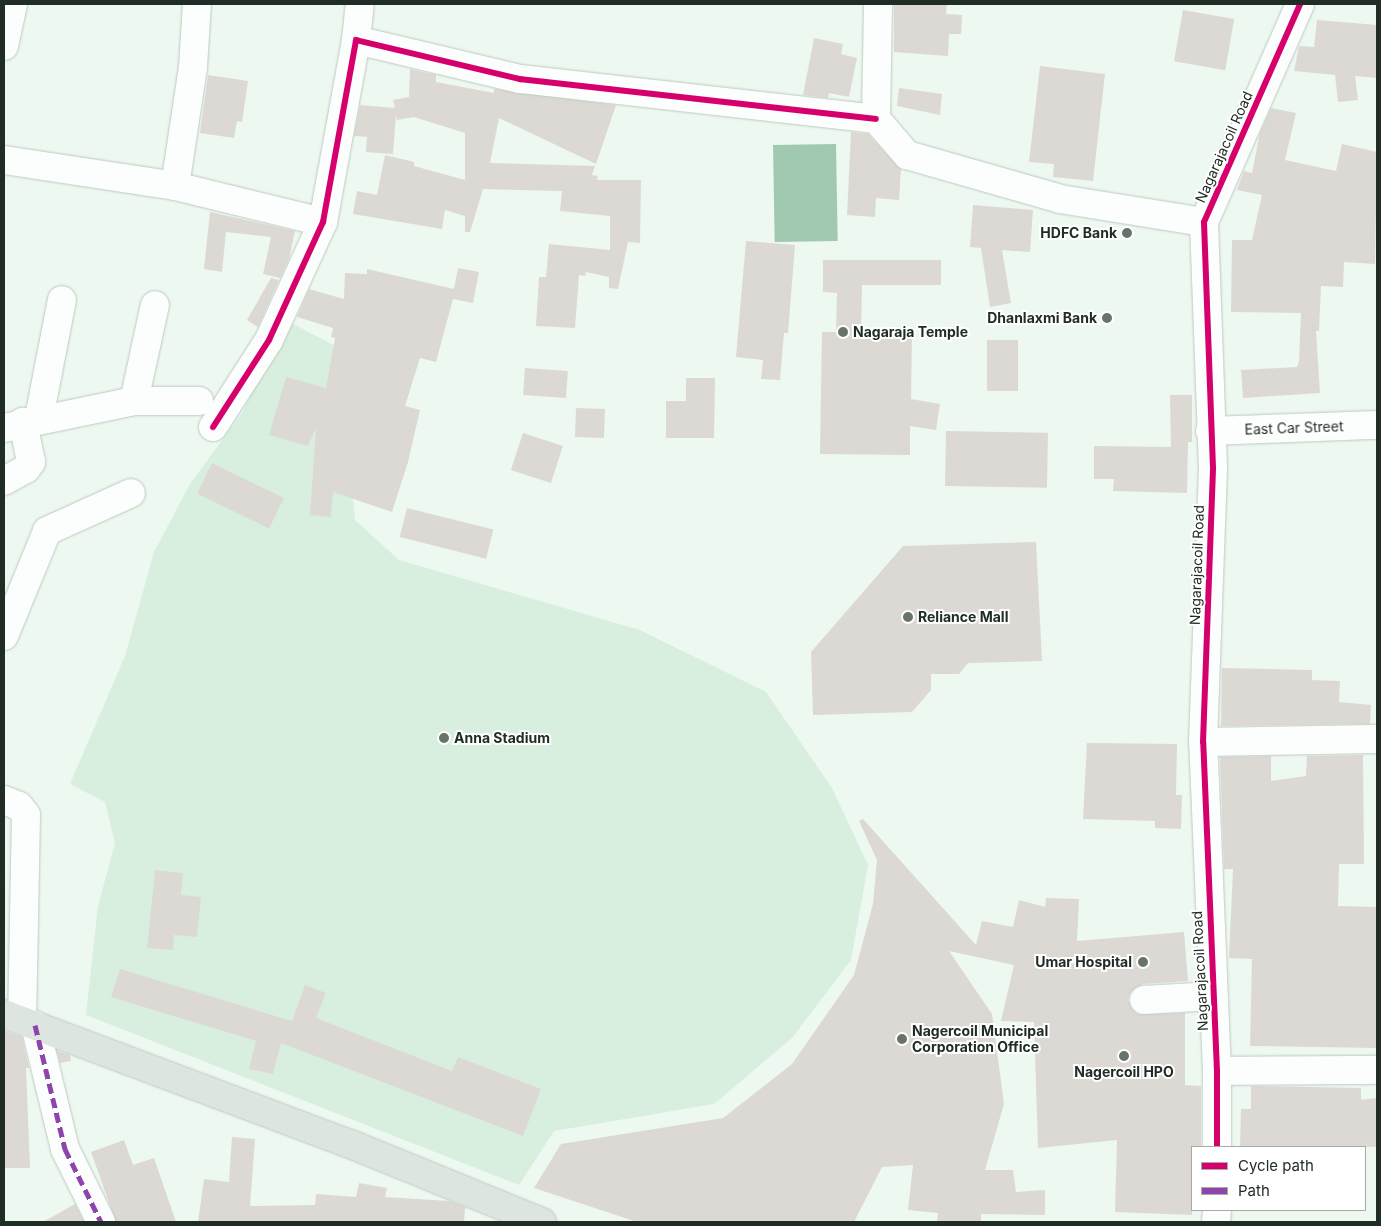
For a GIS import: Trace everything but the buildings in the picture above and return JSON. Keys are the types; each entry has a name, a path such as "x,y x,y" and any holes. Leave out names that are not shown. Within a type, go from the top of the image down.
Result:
{"main road":[{"path":"20,1019 353,1145 542,1222"}],"street":[{"path":"4,46 13,4"},
{"path":"175,186 193,67 197,4"},
{"path":"213,427 269,340 323,222 356,40 360,4"},
{"path":"878,4 876,119 907,155 1060,200 1204,222"},
{"name":"Nagarajacoil Road","path":"1217,1146 1217,1071 1203,742 1213,468 1210,431 1204,222 1300,4"},
{"path":"356,40 520,79 876,119"},
{"path":"4,160 175,186 323,222"},
{"path":"4,481 26,469 31,462 22,423 62,300"},
{"path":"134,401 155,305"},
{"path":"22,423 134,401 199,400"},
{"name":"East Car Street","path":"1210,431 1377,426"},
{"path":"4,636 47,531 131,493"},
{"path":"1203,742 1377,738"},
{"path":"4,800 19,806 26,815 20,1019 65,1149 101,1222"},
{"path":"1144,1000 1213,996"},
{"path":"1217,1071 1377,1070"}],"shaded area":[{"path":"836,144 838,241 775,242 773,145"},
{"name":"Anna Stadium","path":"286,320 339,348 355,520 399,560 640,630 766,692 832,788 868,865 851,960 792,1038 714,1104 554,1131 519,1185 86,1015 98,906 115,843 105,802 70,784 125,656 154,552 190,484 242,413"}],"marked path":[{"path":"35,1025 65,1149 101,1222"}],"cycle path":[{"path":"1217,1146 1217,1071 1203,742 1213,468 1204,222 1300,4"},
{"path":"213,427 269,340 323,222 356,40 520,79 876,119"}],"place":[{"name":"HDFC Bank","path":"1127,233"},
{"name":"Dhanlaxmi Bank","path":"1107,318"},
{"name":"Nagaraja Temple","path":"843,332"},
{"name":"Reliance Mall","path":"908,617"},
{"name":"Anna Stadium","path":"444,738"},
{"name":"Umar Hospital","path":"1143,962"},
{"name":"Nagercoil Municipal Corporation Office","path":"902,1039"},
{"name":"Nagercoil HPO","path":"1124,1056"}]}
